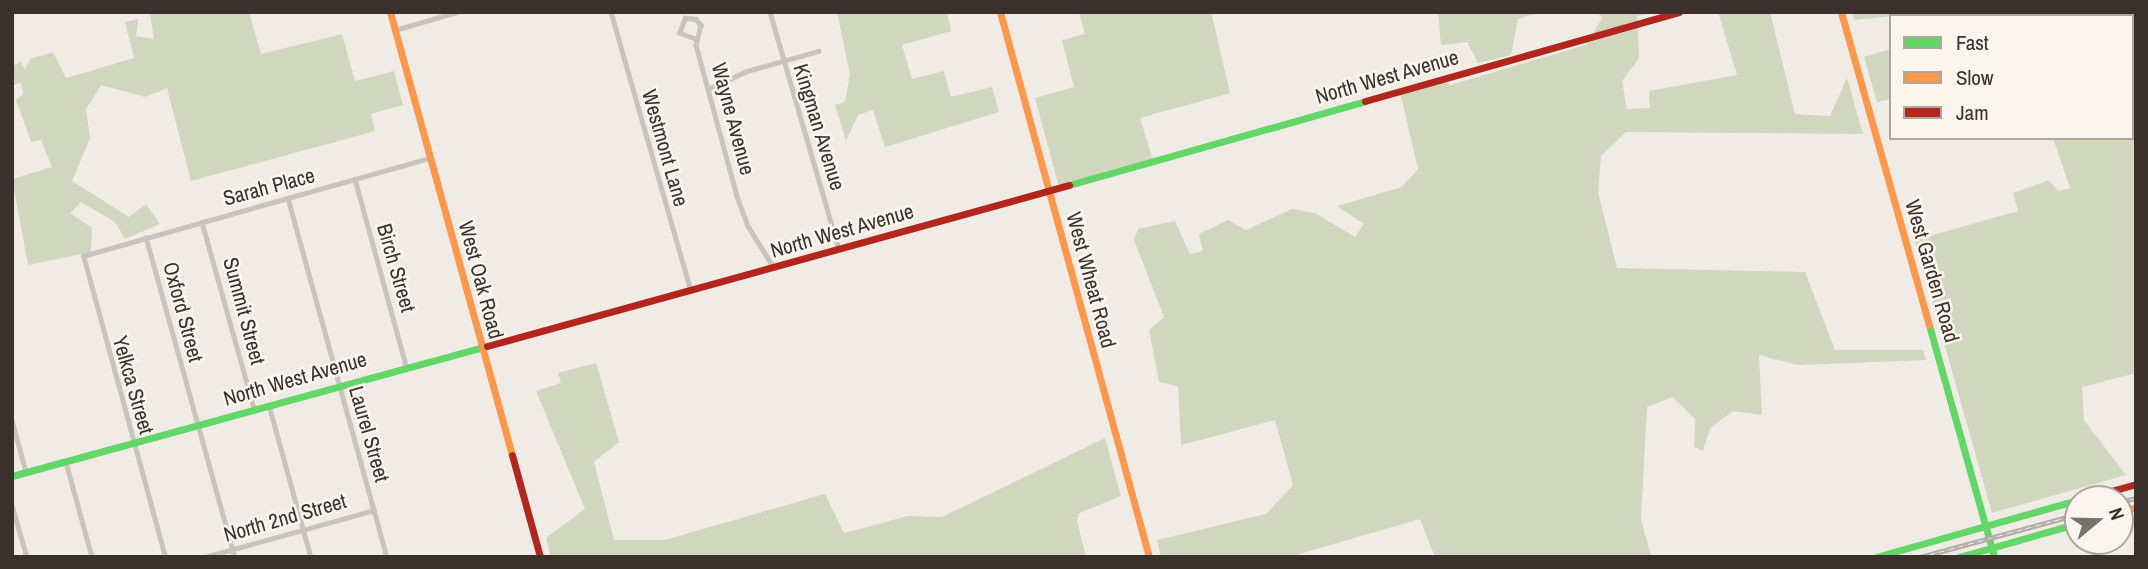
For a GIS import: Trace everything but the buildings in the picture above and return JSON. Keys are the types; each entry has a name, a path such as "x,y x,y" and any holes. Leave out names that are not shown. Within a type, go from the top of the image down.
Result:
{"street":[{"name":"West Oak Road","path":"390,12 540,557"},
{"path":"394,30 457,12"},
{"name":"Westmont Lane","path":"611,12 691,291"},
{"name":"Kingman Avenue","path":"770,12 839,250"},
{"name":"West Wheat Road","path":"1000,12 1149,557"},
{"name":"North West Avenue","path":"12,476 406,366 839,250 1679,12"},
{"name":"West Garden Road","path":"1841,12 1994,557"},
{"name":"Wayne Avenue","path":"695,39 679,33 685,18 696,19 701,25 696,45 742,212 774,268"},
{"path":"708,89 747,71 818,51"},
{"name":"Sarah Place","path":"117,245 430,158"},
{"name":"Birch Street","path":"355,179 406,366"},
{"name":"Laurel Street","path":"288,198 387,557"},
{"name":"Summit Street","path":"202,222 254,408"},
{"name":"Oxford Street","path":"146,237 234,557"},
{"name":"Yelkca Street","path":"117,245 89,253 83,263 165,557"},
{"path":"268,405 311,557"},
{"path":"12,420 26,472"},
{"path":"65,461 92,557"},
{"path":"1876,557 2064,504"},
{"path":"12,505 27,557"},
{"name":"North 2nd Street","path":"205,557 374,510"},
{"path":"1959,557 2064,527"}],"green space":[{"path":"150,12 249,12 261,54 342,34 355,81 394,71 403,105 371,114 375,131 191,181 167,88 145,97 101,85 86,109 90,138 72,181 129,217 146,204 160,224 125,239 115,222 81,202 70,213 92,228 91,252 28,265 12,179 52,167 41,140 31,142 16,100 23,94 21,83 12,85 12,66 21,62 25,70 30,59 53,52 66,78 134,58 125,22 138,19 136,36 154,39"},
{"path":"837,12 947,12 951,31 902,45 912,79 944,71 951,97 992,87 999,112 885,147 873,110 858,115 846,141 835,105 845,102 850,74"},
{"path":"1079,12 1211,12 1230,93 1140,118 1153,161 1059,187 1035,98 1074,87 1062,40 1085,34"},
{"path":"1438,12 1539,12 1518,19 1511,55 1478,63 1467,42 1441,45"},
{"path":"1597,12 1655,12 1637,16 1639,58 1622,81 1627,109 1650,108 1649,91 1737,75 1718,12 1770,12 1795,114 1830,116 1847,78 1863,134 1626,132 1601,156 1598,193 1617,268 1805,272 1835,350 1923,350 1926,360 1798,365 1759,355 1762,415 1733,411 1710,428 1703,451 1694,447 1695,419 1672,397 1647,407 1641,519 1651,557 1435,557 1420,519 1289,557 1161,557 1157,540 1266,514 1293,485 1275,420 1181,445 1178,386 1159,382 1149,330 1164,317 1134,240 1138,229 1175,221 1190,254 1203,251 1199,234 1228,220 1246,230 1292,209 1315,213 1355,237 1364,224 1337,206 1402,187 1418,169 1400,92 1445,80 1450,85 1586,45 1602,18"},
{"path":"1852,12 2079,12 1889,14 1889,16 1854,20"},
{"path":"2136,24 2136,373 2082,387 2084,420 2126,475 2091,485 2064,485 2064,493 1992,513 1915,240 2018,211 2013,193 2049,180 2058,191 2070,188 2054,140 2134,140"},
{"path":"1889,50 1889,99 1877,102 1864,57"},
{"path":"596,363 619,442 594,462 614,540 664,540 825,494 844,533 908,516 942,517 1105,438 1121,496 1079,513 1077,521 1086,557 551,557 546,538 585,509 536,391 561,383 558,373"}],"railway":[{"path":"1920,557 2064,518"}],"traffic: fast":[{"path":"1069,185 1365,101"},
{"path":"1929,325 1994,557"},
{"path":"12,476 487,346"},
{"path":"1876,557 2064,504"},
{"path":"1959,557 2064,527"}],"traffic: slow":[{"path":"390,12 512,455"},
{"path":"1000,12 1149,557"},
{"path":"1841,12 1929,325"}],"traffic: jam":[{"path":"1365,101 1679,12"},
{"path":"487,346 1069,185"},
{"path":"512,455 540,557"}]}
